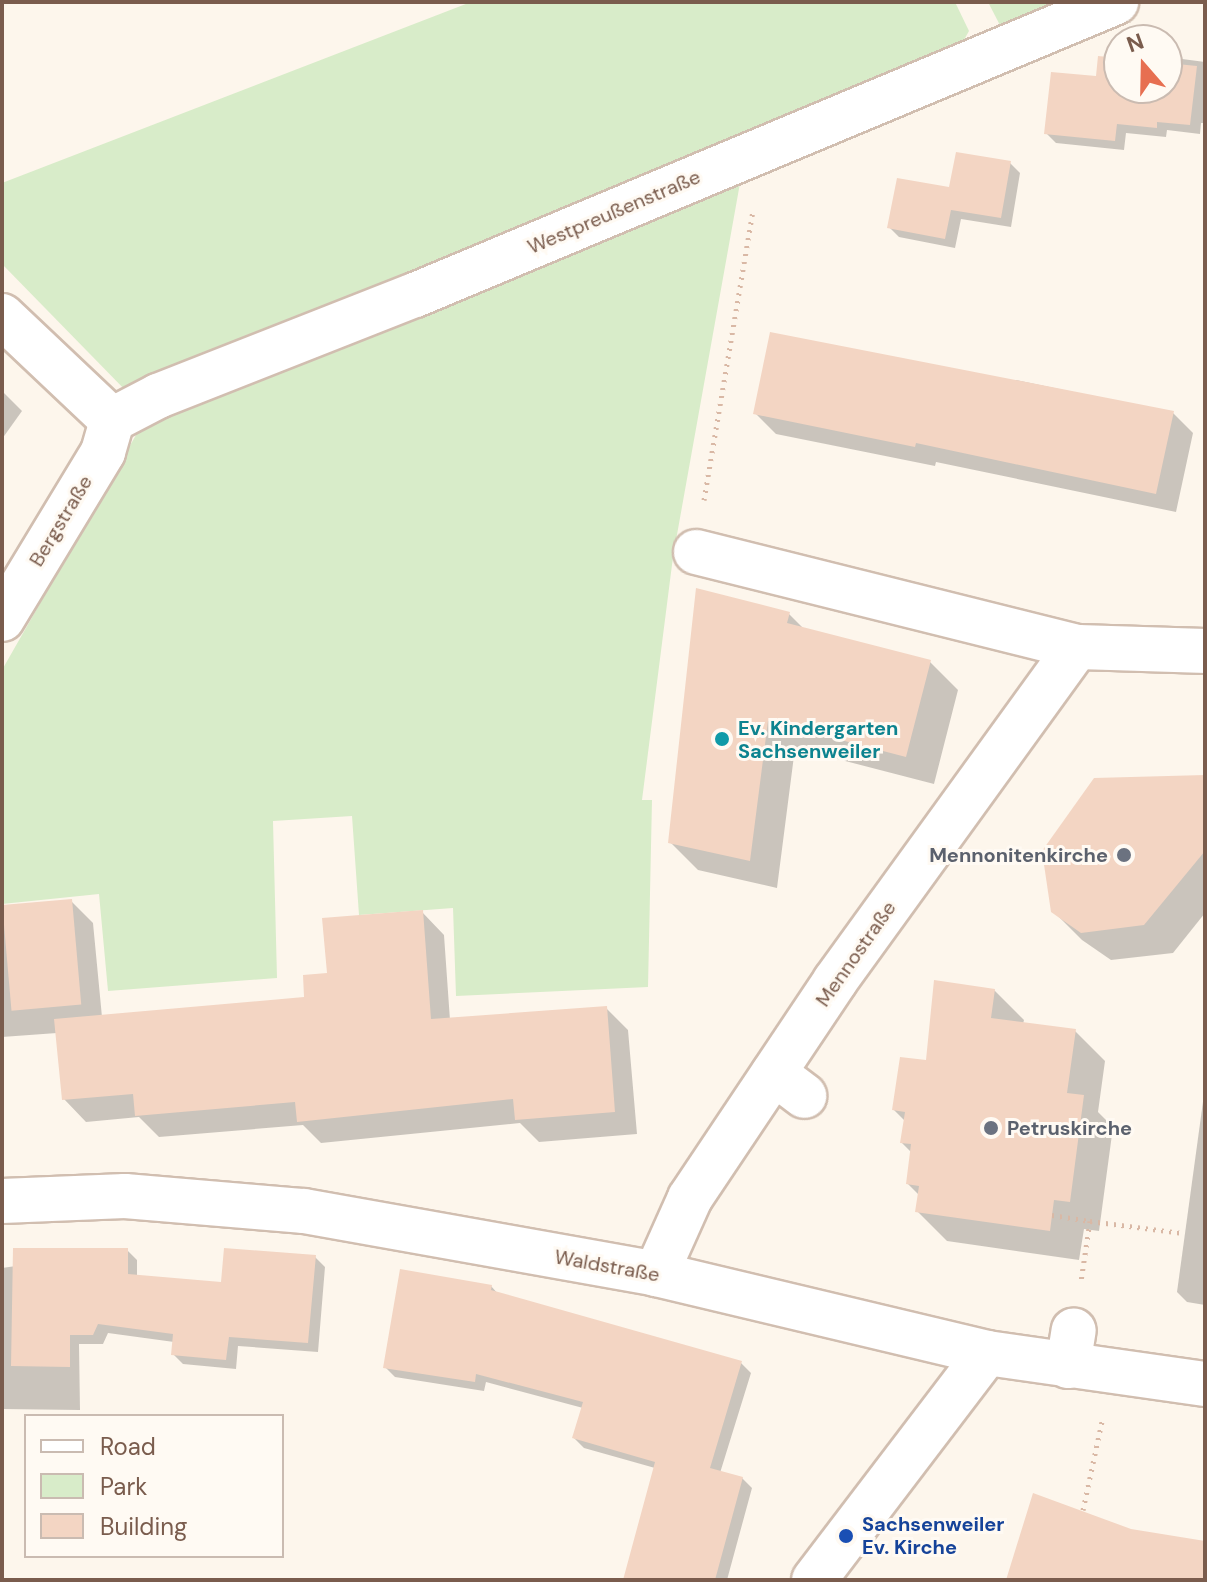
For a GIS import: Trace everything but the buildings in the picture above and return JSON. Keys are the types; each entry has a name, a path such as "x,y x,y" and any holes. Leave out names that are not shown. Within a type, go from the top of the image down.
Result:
{"street":[{"name":"Westpreußenstraße","path":"112,420 158,396 415,295 1116,2"},
{"path":"2,316 112,420"},
{"name":"Bergstraße","path":"2,619 103,452 112,420"},
{"path":"696,552 1077,647 1205,651"},
{"name":"Mennostraße","path":"656,1274 690,1198 789,1085 1077,647"},
{"name":"Waldstraße","path":"2,1201 125,1196 304,1211 656,1274 987,1353 1071,1348 1113,1373 1205,1384"},
{"path":"814,1580 987,1353"}],"path":[{"path":"696,552 763,150"},
{"path":"1052,1215 1183,1233"},
{"path":"1082,1275 1090,1221"},
{"path":"1083,1510 1113,1373"}],"green space":[{"path":"471,2 955,2 969,31 956,54 130,395 2,264 2,183"},
{"path":"988,2 1080,2 1004,33"},
{"path":"742,172 673,557 642,800 652,800 648,987 456,996 453,908 359,915 352,816 273,821 277,978 108,991 99,894 2,904 2,670 136,435 130,423"}],"place":[{"name":"Ev. Kindergarten Sachsenweiler","path":"722,739"},
{"name":"Mennonitenkirche","path":"1124,855"},
{"name":"Petruskirche","path":"991,1128"},
{"name":"Sachsenweiler Ev. Kirche","path":"846,1536"}]}
